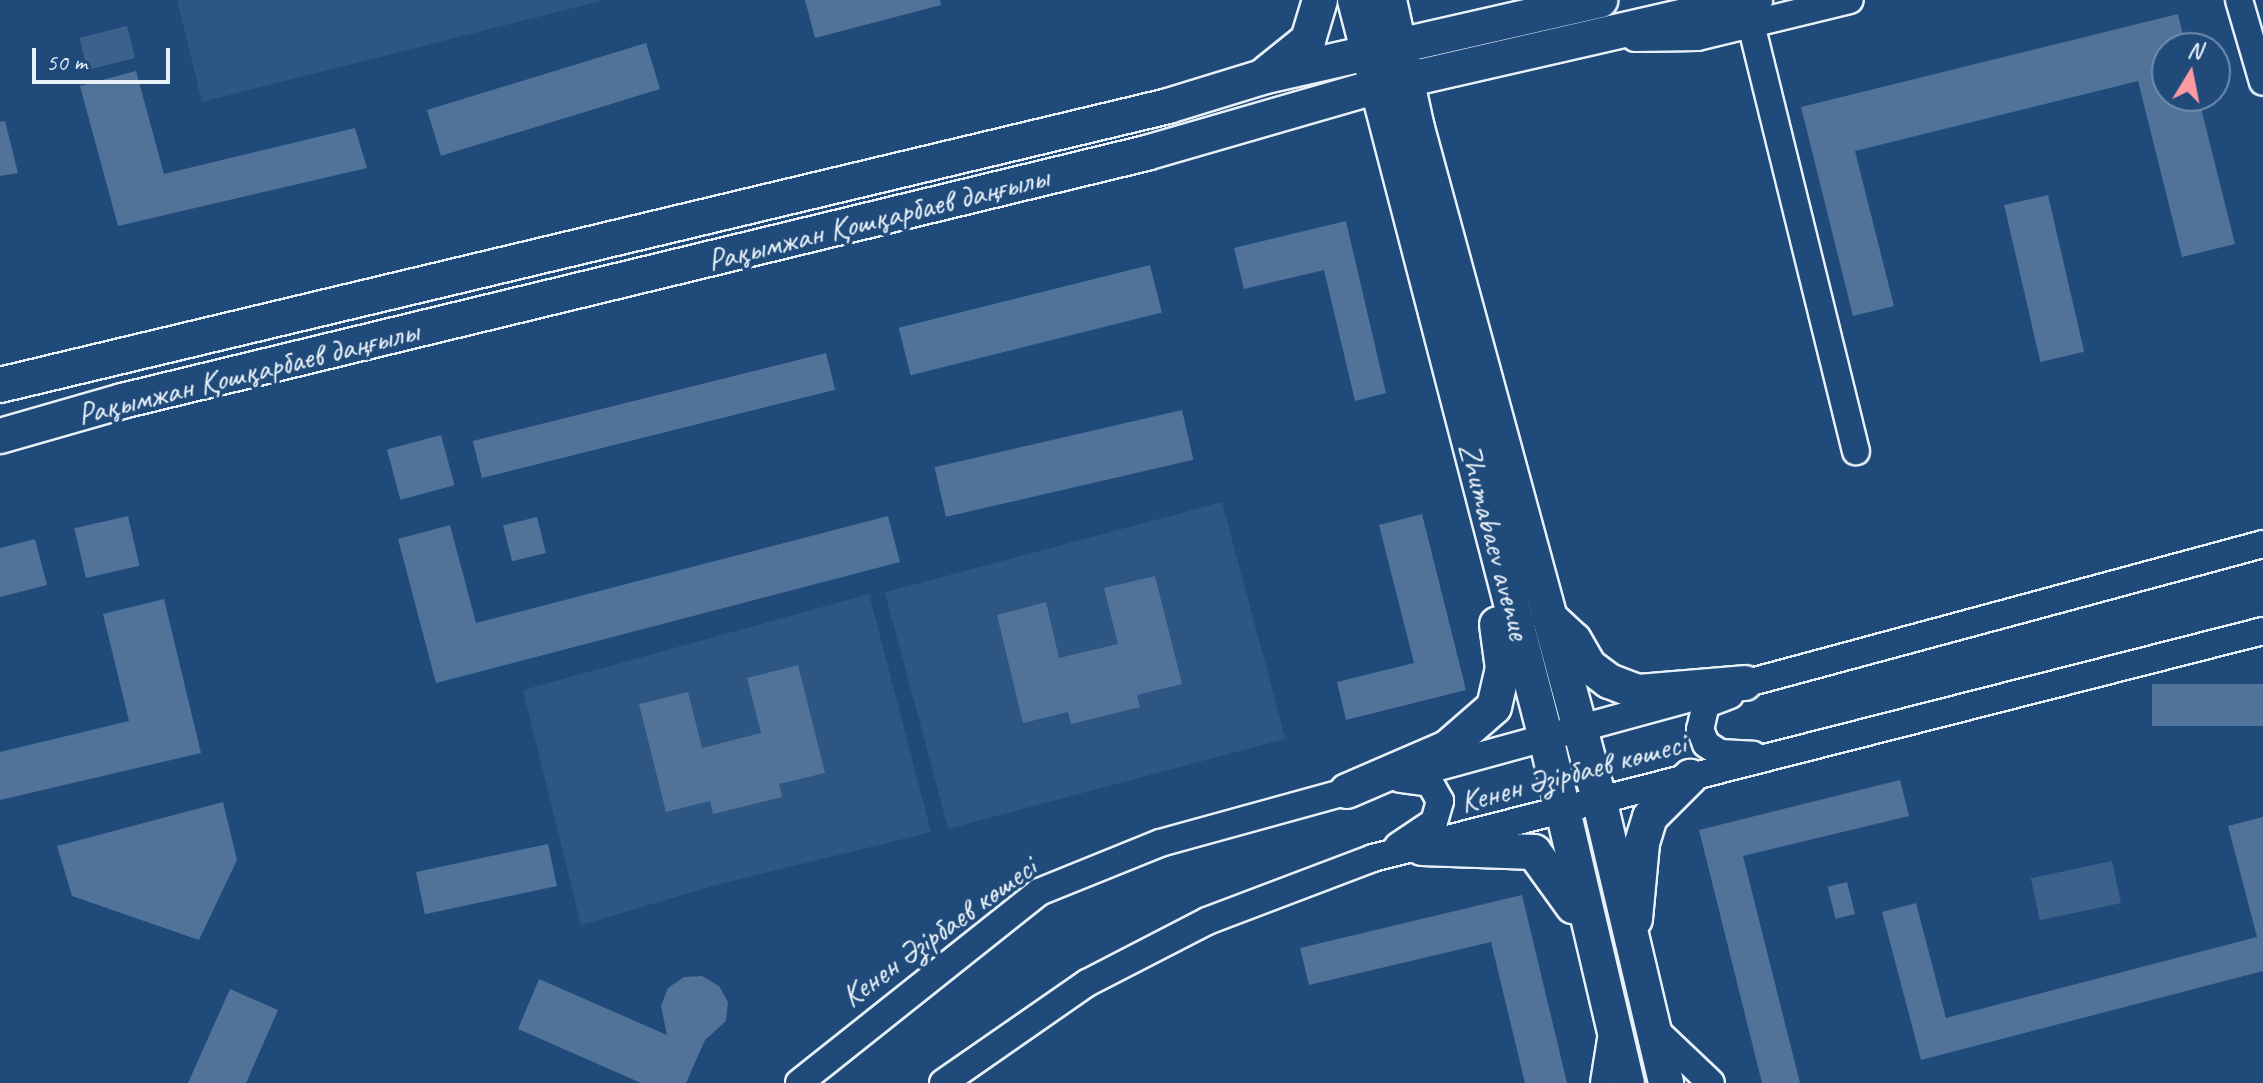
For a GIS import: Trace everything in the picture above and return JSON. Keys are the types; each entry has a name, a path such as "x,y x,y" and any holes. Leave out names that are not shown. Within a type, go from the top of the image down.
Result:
{"main road":[{"path":"1262,77 1308,40 1320,0"},
{"name":"Рақымжан Қошқарбаев даңғылы","path":"0,436 122,401 1146,153 1387,68 1600,0"},
{"path":"1356,5 1378,13 1390,2"},
{"name":"Zhumabaev avenue","path":"1390,2 1387,68 1481,489 1546,738 1559,809 1627,1083"},
{"name":"Zhumabaev avenue","path":"1356,5 1387,68 1546,614 1599,799 1666,1083"},
{"name":"Рақымжан Қошқарбаев даңғылы","path":"0,385 1168,106 1262,77 1387,68 1600,38 1753,12"},
{"path":"1347,791 1447,748 1494,707 1503,669 1481,489"},
{"path":"1546,614 1574,640 1589,666 1609,681 1638,692 1750,684"},
{"path":"1632,944 1642,843 1650,817 1690,777"},
{"path":"1422,848 1534,852 1581,918 1605,990"}],"street":[{"path":"1850,0 1753,12 1856,451"},
{"path":"2239,0 2263,82"},
{"name":"Кенен Әзірбаев көшесі","path":"799,1083 1039,892 1160,843 2263,544"},
{"name":"Кенен Әзірбаев көшесі","path":"943,1083 1087,983 1207,921 1373,858 1422,848 1559,809 1803,750 2263,631"},
{"path":"1750,684 1706,704 1700,729 1706,744 1720,753 1742,756 1803,750"},
{"path":"1373,858 1419,835 1438,810 1440,801 1430,783 1419,778 1392,779"},
{"path":"1604,1083 1613,1026"},
{"path":"1652,1027 1711,1083"}],"shaded area":[{"path":"177,0 605,0 202,102"},
{"path":"127,26 135,58 87,70 79,38"},
{"path":"1222,502 1285,739 948,829 885,592"},
{"path":"869,594 931,832 713,886 581,925 523,690"},
{"path":"2112,861 2121,903 2040,920 2031,878"}],"building":[{"path":"805,0 940,0 941,5 815,38"},
{"path":"2178,14 2182,32 2151,32 2151,112 2202,112 2235,244 2182,257 2138,81 1855,151 1894,306 1853,316 1801,107"},
{"path":"646,43 660,89 441,156 427,110"},
{"path":"136,71 164,174 355,128 367,168 118,226 80,86"},
{"path":"5,121 18,173 0,176 0,122"},
{"path":"2048,195 2084,352 2040,362 2004,205"},
{"path":"1346,221 1386,393 1355,401 1324,270 1244,289 1234,248"},
{"path":"1150,265 1162,313 911,375 899,328"},
{"path":"826,353 835,390 482,478 473,441"},
{"path":"1182,410 1193,460 946,517 935,467"},
{"path":"441,435 454,485 400,500 387,449"},
{"path":"1422,514 1466,690 1346,720 1337,682 1414,663 1379,525"},
{"path":"128,516 139,566 86,578 74,528"},
{"path":"888,516 900,562 436,683 398,539 450,525 476,623"},
{"path":"537,517 546,553 512,561 503,525"},
{"path":"35,539 47,585 0,597 0,548"},
{"path":"1155,576 1182,684 1137,695 1140,707 1071,724 1068,712 1023,723 997,615 1046,602 1059,658 1118,644 1104,588"},
{"path":"164,599 201,753 0,800 0,752 129,721 103,614"},
{"path":"798,665 825,773 779,784 782,797 713,814 710,801 666,812 639,704 688,692 702,748 761,733 747,678"},
{"path":"2152,684 2263,684 2263,726 2152,726"},
{"path":"1900,780 1909,816 1743,856 1800,1083 1762,1083 1699,830"},
{"path":"223,802 237,860 199,940 72,896 57,846"},
{"path":"2263,817 2263,971 1921,1060 1882,912 1916,903 1946,1018 2257,937 2228,826"},
{"path":"548,844 557,886 425,914 416,872"},
{"path":"1847,882 1855,914 1836,919 1828,887"},
{"path":"1522,895 1567,1083 1525,1083 1491,942 1309,985 1300,948"},
{"path":"702,976 719,986 728,1002 726,1021 705,1040 686,1083 641,1083 518,1029 539,979 667,1035 661,1006 668,988 684,977"},
{"path":"230,989 278,1010 246,1083 188,1083"}]}
